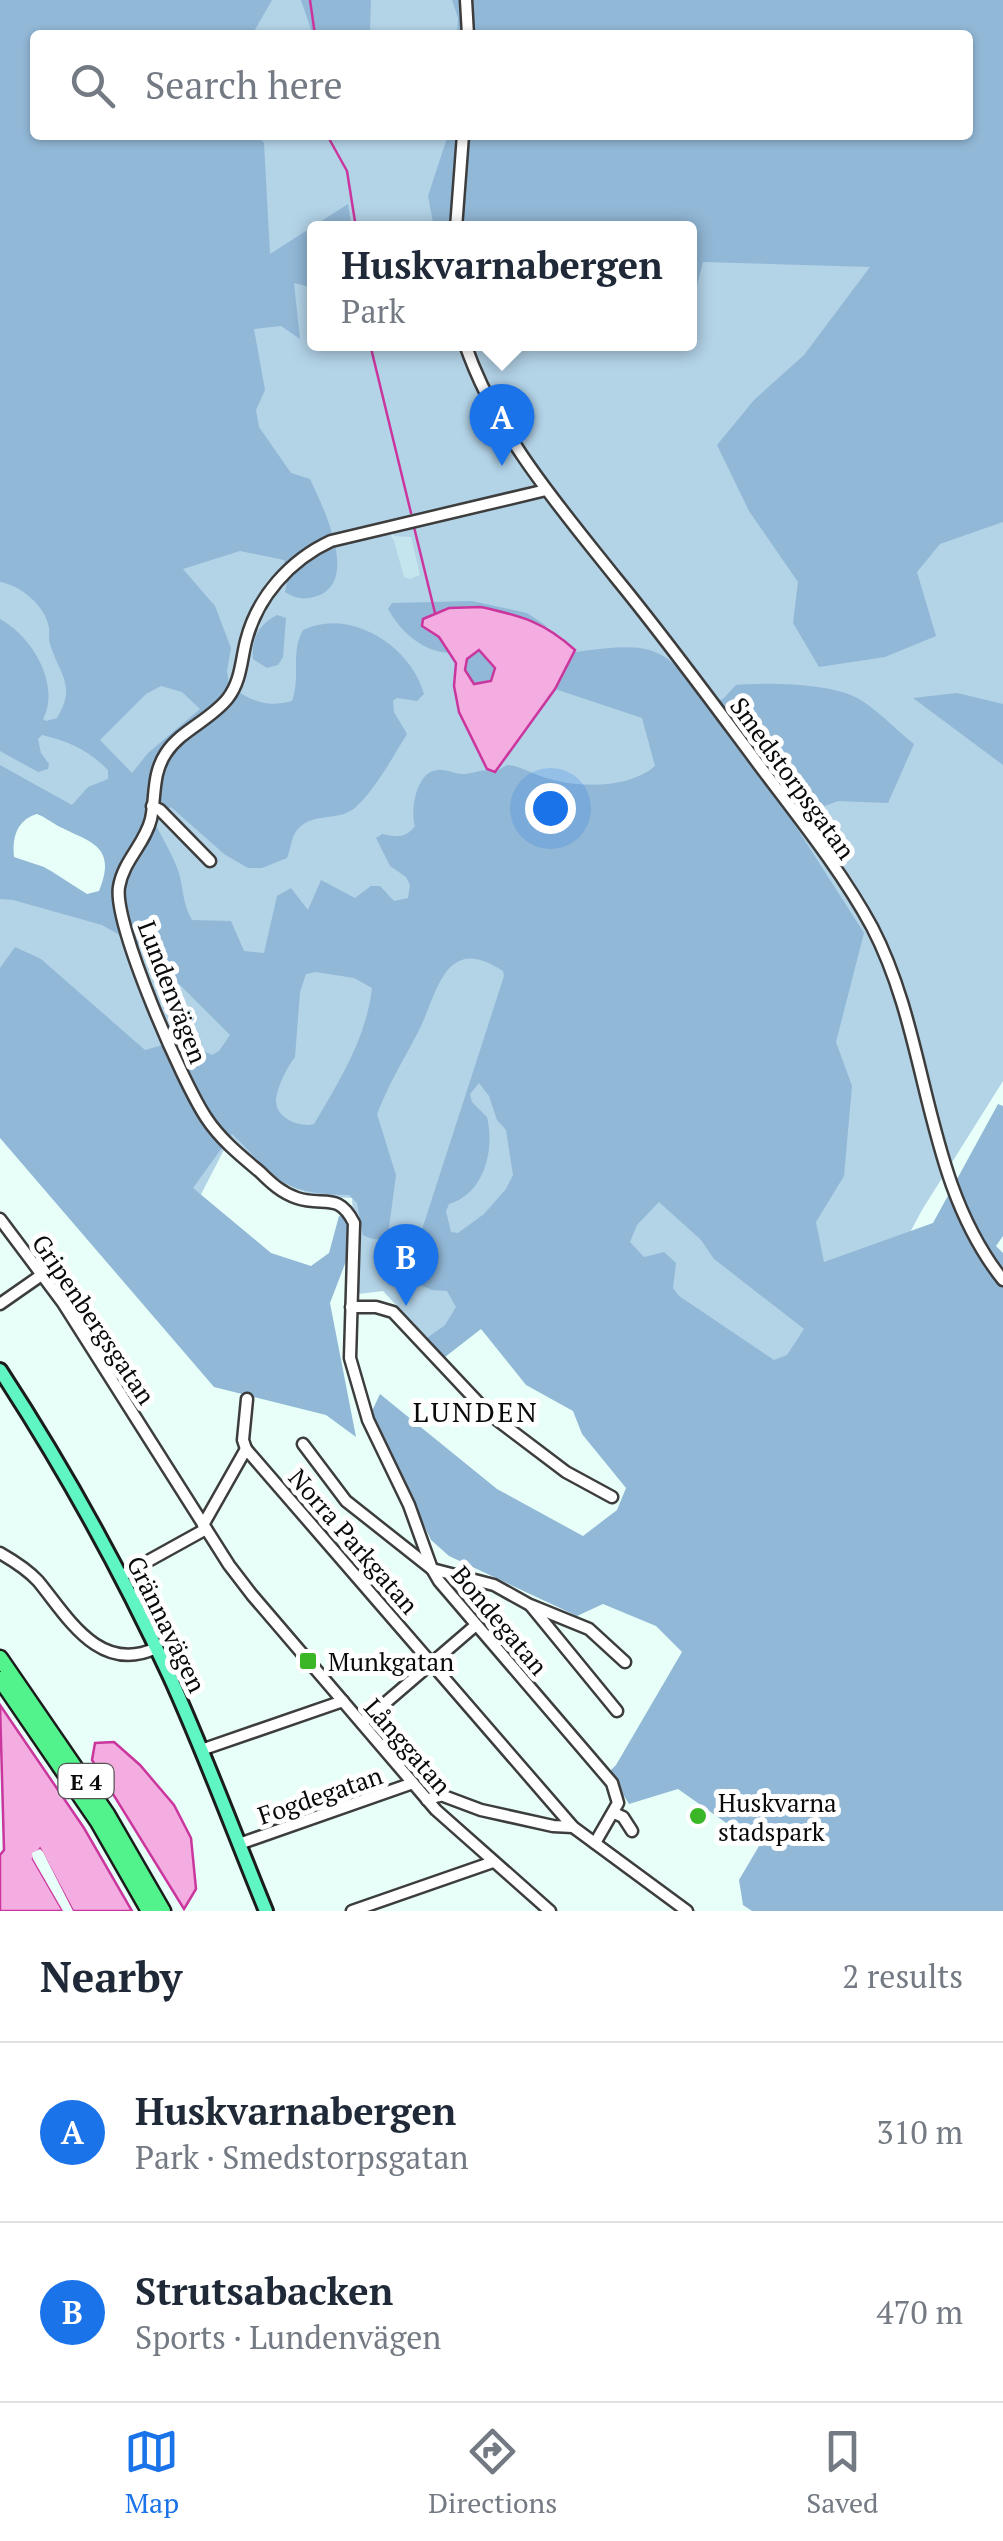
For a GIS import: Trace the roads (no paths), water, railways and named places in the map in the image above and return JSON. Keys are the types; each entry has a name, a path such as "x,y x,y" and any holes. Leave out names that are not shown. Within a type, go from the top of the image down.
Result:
{"highway":[{"name":"E 4","path":"0,1658 108,1814 163,1911"},
{"name":"E 4","path":"0,1679 88,1807 149,1911"}],"main road":[{"name":"Grännavägen","path":"0,1370 64,1473 121,1576 201,1750 266,1911"}],"street":[{"path":"466,0 468,30"},
{"path":"457,221 463,140"},
{"name":"Smedstorpsgatan","path":"468,351 518,452 694,675 794,811 872,929 914,1044 945,1174 968,1228 1003,1280"},
{"name":"Lundenvägen","path":"432,1569 409,1505 368,1420 357,1385 348,1340 356,1231 348,1212 333,1202 308,1201 282,1191 216,1132 199,1107 162,1027 118,901 123,872 146,832 156,776 166,752 231,694 258,609 277,582 300,560 331,541 546,490"},
{"path":"152,806 210,861"},
{"name":"Gripenbergsgatan","path":"0,1219 4,1231 42,1274 152,1444"},
{"path":"0,1304 42,1274"},
{"path":"351,1307 393,1312 488,1413 566,1472 612,1497"},
{"path":"121,1576 205,1527 246,1449 242,1440 247,1399"},
{"name":"Långgatan","path":"152,1444 252,1595 342,1701 427,1800 550,1911"},
{"name":"Bondegatan","path":"303,1444 346,1502 432,1569 438,1581 612,1783 618,1804 614,1813"},
{"name":"Norra Parkgatan","path":"246,1449 573,1827 687,1911"},
{"path":"0,1553 27,1570 67,1622 90,1641 122,1653 136,1654 156,1648"},
{"path":"432,1569 494,1585 589,1630 626,1662"},
{"path":"530,1605 617,1710"},
{"path":"362,1723 476,1625"},
{"path":"201,1750 342,1701"},
{"name":"Fogdegatan","path":"239,1844 413,1783"},
{"path":"427,1800 442,1795 481,1810 573,1827"},
{"path":"595,1843 614,1813 623,1817 632,1831"},
{"path":"352,1911 494,1862"}],"waterway":[{"path":"310,0 314,30"},
{"path":"330,140 347,171 355,221"},
{"path":"372,351 411,513"},
{"path":"414,527 435,613"}],"place":[{"name":"Huskvarnabergen","path":"502,466"},
{"name":"Strutsabacken","path":"406,1306"},
{"name":"Munkgatan","path":"308,1661"},
{"name":"Huskvarna stadspark","path":"698,1816"}],"district":[{"name":"LUNDEN","path":"476,1411"}]}
